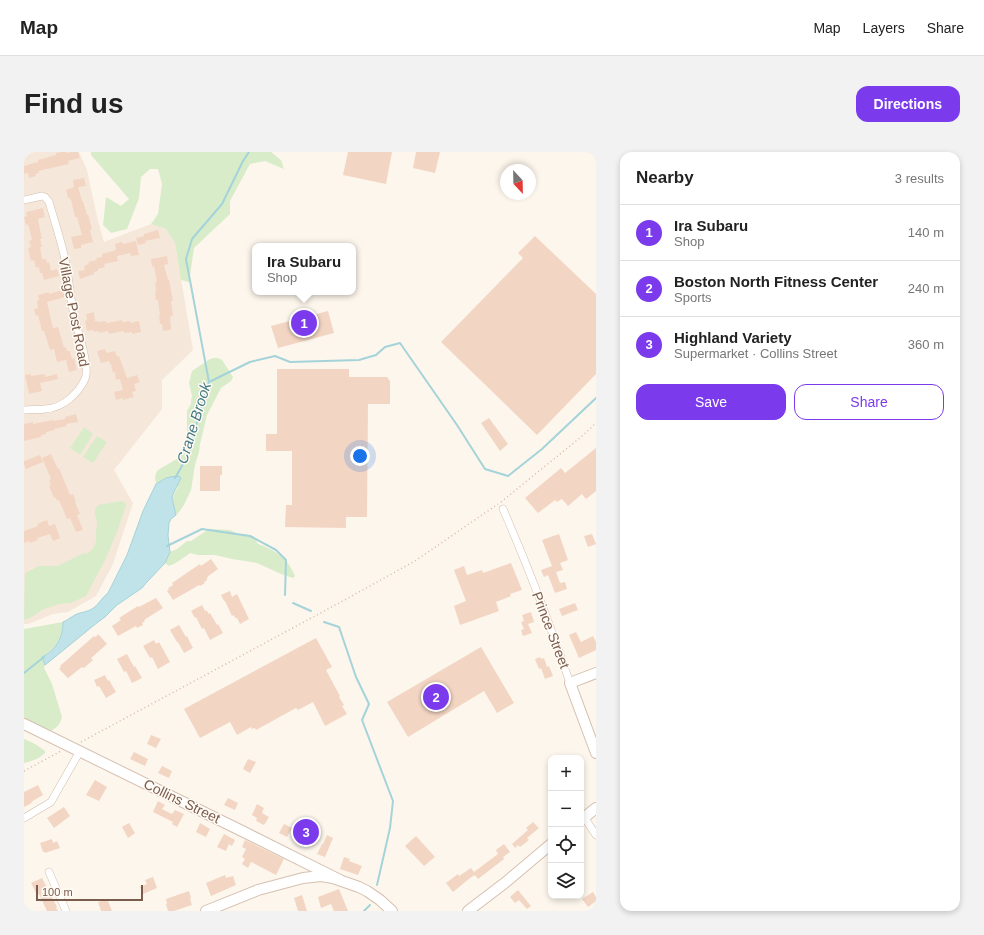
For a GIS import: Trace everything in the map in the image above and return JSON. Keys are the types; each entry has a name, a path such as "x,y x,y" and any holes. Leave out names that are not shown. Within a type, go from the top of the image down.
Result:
{"main road":[{"path":"570,683 596,673"},
{"name":"Prince Street","path":"570,683 596,753"},
{"name":"Collins Street","path":"24,724 340,880"},
{"path":"584,817 596,808"},
{"path":"468,911 506,882 548,847"},
{"path":"297,859 299,865 297,880"},
{"path":"206,911 258,890 297,880 321,876 327,876 359,887 380,900 392,911"}],"street":[{"name":"Village Post Road","path":"24,200 42,196 50,202 66,264 73,310 82,345 86,372 86,377 80,387 68,400 52,408 24,410"},
{"name":"Prince Street","path":"503,509 547,618 570,683"},
{"path":"24,818 40,810 51,802 80,751"},
{"path":"584,821 596,835"},
{"path":"49,872 66,911"}],"path":[{"path":"24,771 415,561 506,499 596,423"}],"shaded area":[{"path":"24,152 79,152 87,170 104,242 151,224 166,229 175,243 193,350 162,380 162,409 114,470 133,503 113,564 96,596 68,612 53,614 28,624 24,624"}],"green space":[{"path":"91,152 271,152 281,160 284,169 265,161 250,164 230,201 230,214 194,248 189,282 181,280 175,243 166,229 151,224 158,214 162,184 158,169 150,169 141,177 139,198 127,229 111,233 103,225 106,197 121,206 129,199 91,155"},
{"path":"214,358 222,360 233,377 231,381 221,388 207,415 195,465 191,490 184,505 176,515 173,498 178,487 166,478 156,484 156,473 158,470 180,457 184,449 187,433 187,411 191,404 192,396 189,383 192,371"},
{"path":"84,427 93,434 80,455 70,448"},
{"path":"97,436 107,442 93,463 83,457"},
{"path":"122,501 126,506 117,532 106,558 86,596 71,603 60,604 44,609 24,620 25,573 39,566 57,566 89,552 95,545 96,539 96,508 98,505"},
{"path":"209,529 230,530 238,534 251,535 258,544 270,549 285,560 289,564 295,576 293,578 281,574 257,563 215,555 198,555 190,553 169,566 165,563 170,552"},
{"path":"63,622 60,638 54,647 42,657 45,665 44,668 52,684 62,717 57,727 47,733 24,722 24,629"},
{"path":"24,739 40,747 45,751 45,753 33,761 24,763"}],"water":[{"path":"179,476 181,478 172,498 176,515 169,523 168,535 170,552 165,563 142,588 117,605 105,617 45,665 42,657 51,651 58,643 62,633 63,622 77,614 92,609 108,593 127,555 143,511 156,484 166,478"}],"building":[{"path":"61,152 78,152 80,158 68,161 69,164 38,171 39,173 35,174 36,176 29,178 28,173 24,174 24,166 38,162 38,160"},
{"path":"348,152 392,152 386,184 343,175"},
{"path":"416,152 440,152 435,173 413,168"},
{"path":"84,178 86,186 78,187 87,215 88,214 92,229 90,230 93,242 81,245 81,248 74,249 71,237 82,235 77,217 75,217 71,200 68,198 66,190 74,187 73,180"},
{"path":"43,208 45,217 38,219 42,239 40,239 42,247 40,247 42,259 46,259 47,263 49,262 51,271 57,269 59,276 44,280 42,273 40,273 39,267 36,268 34,260 31,261 28,248 31,247 29,241 32,240 28,224 26,225 24,217 27,216 26,212"},
{"path":"158,230 160,238 145,241 146,243 138,245 136,238"},
{"path":"535,236 596,294 596,374 537,435 441,342 523,258 518,253"},
{"path":"136,241 139,255 131,256 130,253 117,256 118,261 104,264 105,267 98,269 98,271 94,272 94,274 80,279 78,271 85,270 84,266 89,264 88,262 97,260 96,258 102,257 102,254 116,250 115,244"},
{"path":"167,256 168,264 164,265 168,280 169,279 173,301 171,301 173,316 170,316 171,330 163,331 162,324 160,324 158,300 156,300 155,282 157,282 151,259"},
{"path":"63,290 65,297 47,302 53,328 58,327 64,348 66,347 67,351 70,351 72,359 74,358 77,370 69,372 66,360 57,362 54,349 50,350 44,331 42,331 38,315 36,316 34,309 38,308 38,295"},
{"path":"328,311 334,333 278,348 271,326"},
{"path":"94,312 95,321 98,322 106,321 107,323 122,320 122,322 130,321 130,323 139,321 141,332 132,334 132,332 124,333 123,331 109,334 108,331 99,333 99,331 94,332 93,330 87,331 85,321 87,320 86,314"},
{"path":"105,349 106,353 115,351 117,357 119,356 127,378 137,375 140,382 134,384 136,391 132,392 134,397 116,400 114,392 123,390 120,379 116,380 115,372 113,373 109,361 101,363 97,351"},
{"path":"277,369 349,369 349,377 387,377 390,381 390,404 368,404 367,517 346,517 346,528 285,527 286,505 292,505 292,451 266,451 266,434 277,434"},
{"path":"31,374 31,376 45,374 45,377 57,374 58,379 40,383 42,391 29,394 25,375"},
{"path":"76,414 78,422 66,424 67,426 46,432 46,434 41,435 41,437 24,441 24,424 65,419 65,417"},
{"path":"489,418 508,444 500,451 481,423"},
{"path":"596,448 596,491 586,499 582,494 568,506 562,499 557,502 555,500 538,513 525,498 561,468 565,473"},
{"path":"51,454 58,469 59,468 70,495 73,494 80,514 77,515 83,530 76,532 70,518 67,519 59,500 57,501 56,497 54,498 49,486 51,485 49,480 51,479 42,458"},
{"path":"40,455 43,462 26,469 24,461"},
{"path":"200,466 222,466 222,475 220,475 220,491 200,491"},
{"path":"47,520 49,526 55,524 60,538 53,541 50,534 37,538 38,540 30,543 30,541 24,543 24,531 38,526 37,524"},
{"path":"559,534 568,560 560,563 563,570 556,572 560,583 565,582 567,589 555,593 548,575 544,577 541,570 552,566 542,540"},
{"path":"592,534 596,544 588,547 584,536"},
{"path":"211,559 218,569 207,577 207,580 204,582 205,583 173,600 167,591 169,589 168,588 173,585 172,583 200,564 201,566"},
{"path":"511,563 522,590 510,594 511,596 496,602 499,611 460,625 454,606 466,601 454,570 464,566 467,575 482,570 483,573"},
{"path":"230,591 232,597 237,594 249,619 240,624 234,615 232,616 221,595"},
{"path":"156,598 163,608 144,620 145,621 142,623 143,625 137,628 136,626 118,636 112,626 121,620 119,618 138,606 139,607"},
{"path":"575,603 578,610 562,616 559,609"},
{"path":"202,605 205,611 206,610 209,614 210,613 223,633 210,640 204,628 202,629 191,611"},
{"path":"531,612 534,622 528,624 532,633 523,636 521,630 524,629 521,622 524,621 522,615"},
{"path":"179,625 193,648 184,653 170,630"},
{"path":"576,632 581,642 593,636 596,642 596,650 579,658 569,635"},
{"path":"98,634 107,644 91,658 93,660 84,668 82,667 68,678 59,669 61,667 60,666"},
{"path":"316,638 332,667 326,670 340,696 339,697 344,705 342,706 347,714 325,726 313,702 298,710 296,708 256,730 255,728 252,729 251,727 237,735 230,722 200,738 184,709"},
{"path":"154,640 156,644 159,642 170,662 158,669 152,657 150,658 143,646"},
{"path":"481,647 514,703 497,713 484,691 408,737 387,702"},
{"path":"127,654 142,678 132,683 126,671 124,672 117,659"},
{"path":"540,657 541,659 544,658 547,667 549,666 553,676 545,679 541,668 539,669 535,659"},
{"path":"105,675 116,692 106,698 99,686 97,687 94,680"},
{"path":"151,735 161,739 156,748 147,744"},
{"path":"134,752 148,759 145,766 130,759"},
{"path":"248,759 256,762 250,773 243,769"},
{"path":"162,766 172,771 169,778 158,773"},
{"path":"95,780 107,787 99,801 86,795"},
{"path":"38,785 43,795 24,807 24,792"},
{"path":"228,798 238,803 235,810 224,805"},
{"path":"158,801 165,805 162,809 172,814 175,810 184,814 177,827 172,824 173,822 153,812"},
{"path":"257,804 264,808 262,813 269,817 264,825 256,821 257,818 252,815"},
{"path":"64,807 70,816 54,828 47,818"},
{"path":"309,817 317,822 303,846 297,843"},
{"path":"533,822 539,828 527,838 529,840 520,847 518,845 515,848 512,844 528,830 526,828"},
{"path":"129,823 135,833 128,838 122,827"},
{"path":"200,823 210,829 206,837 196,832"},
{"path":"284,824 292,828 287,837 279,833"},
{"path":"224,834 235,840 232,846 229,844 226,851 217,847"},
{"path":"327,835 333,838 325,857 317,854"},
{"path":"416,836 435,857 424,866 405,846"},
{"path":"52,839 53,843 57,841 60,848 45,853 43,852 40,843"},
{"path":"245,840 284,859 276,875 251,862 248,868 242,864 245,859 242,857 246,849 242,847"},
{"path":"504,844 510,852 503,857 504,859 478,879 475,875 453,892 446,883 458,874 459,876 471,868 474,872 498,854 496,850"},
{"path":"344,857 350,859 349,861 362,866 358,875 340,869"},
{"path":"225,875 226,878 233,876 236,885 211,896 206,883"},
{"path":"153,877 157,888 143,894 140,887 147,884 145,880"},
{"path":"42,878 58,911 47,911 39,894 37,895 31,883"},
{"path":"339,889 348,911 334,911 331,904 321,908 318,897"},
{"path":"518,890 531,906 527,909 519,900 515,903 510,897"},
{"path":"189,891 192,905 174,911 168,911 166,899"},
{"path":"593,892 596,897 596,901 588,907 582,899"},
{"path":"302,895 307,911 298,911 294,898"},
{"path":"107,899 112,911 101,911 98,902"}],"waterway":[{"name":"Crane Brook","path":"175,478 186,459 209,382 186,259 192,239 222,204 249,152"},
{"path":"209,382 250,362 275,356 290,362 359,360 376,355 385,347 400,343 457,425 485,469 508,476 542,449 596,398"},
{"path":"167,546 202,529 250,536 276,550 286,560 285,595"},
{"path":"293,603 311,611"},
{"path":"324,622 339,627 356,677 369,704 362,720 393,801 390,828 377,885"},
{"name":"Crane Brook","path":"24,673 44,657"},
{"path":"364,911 370,905"}],"place":[{"name":"Ira Subaru","path":"304,323"},
{"name":"Boston North Fitness Center","path":"436,697"},
{"name":"Highland Variety","path":"306,832"}]}
